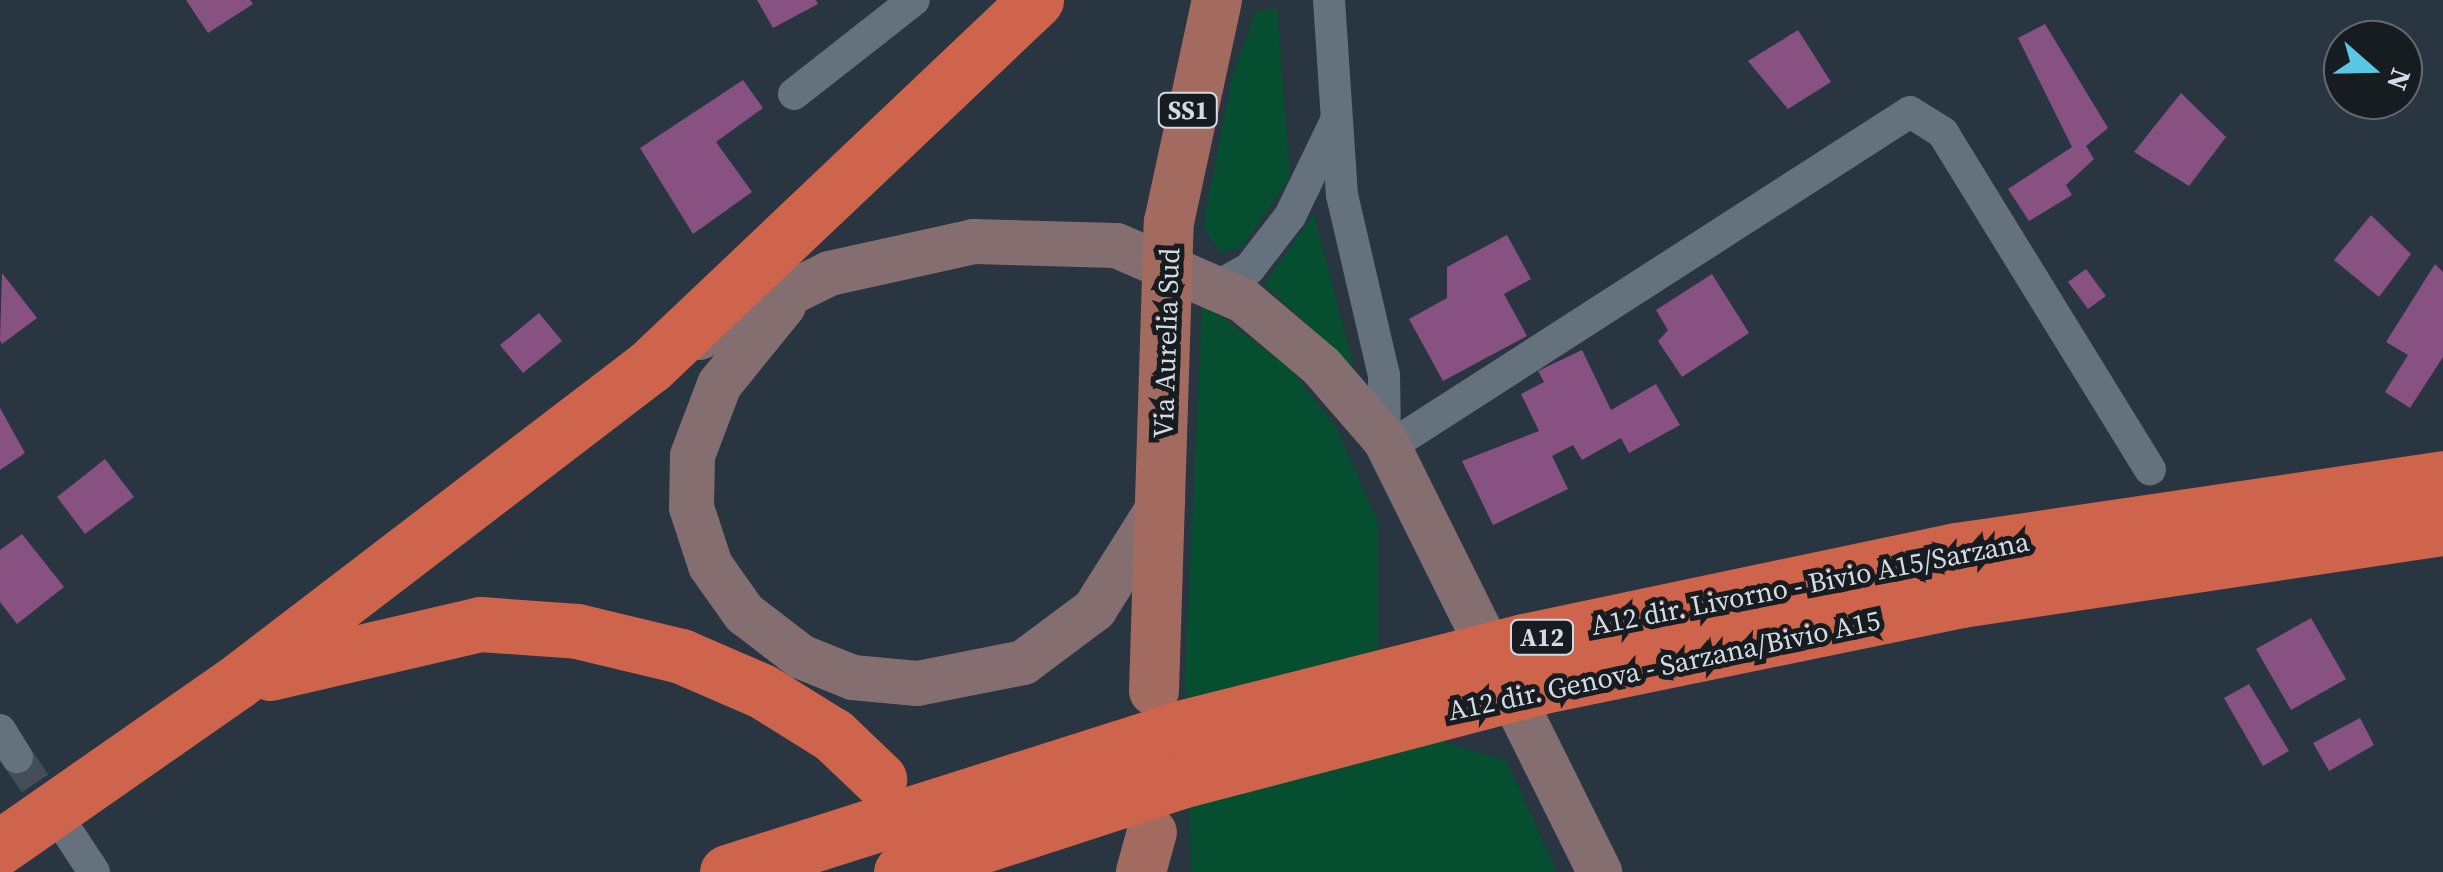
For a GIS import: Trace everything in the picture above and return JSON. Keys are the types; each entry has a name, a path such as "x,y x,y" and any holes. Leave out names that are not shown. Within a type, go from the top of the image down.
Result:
{"highway":[{"path":"0,847 234,684 650,366 1036,0"},
{"name":"A12 dir. Livorno - Bivio A15/Sarzana","path":"727,872 1180,728 1524,641 1957,550 2443,478"},
{"name":"A12 dir. Genova - Sarzana/Bivio A15","path":"901,872 1181,782 1543,686 1961,600 2443,528"},
{"path":"234,684 344,650 480,624 577,631 680,656 762,692 833,735 880,779"}],"main road":[{"name":"Via Aurelia Sud","path":"1154,691 1166,306 1185,126 1217,0"},
{"path":"650,366 802,286 899,252 1056,239 1116,245 1216,287 1321,366 1387,443 1599,872"},
{"path":"802,286 720,384 692,456 691,507 710,565 744,612 800,656 852,677 917,683 1023,662 1094,610 1162,501"},
{"path":"1140,872 1152,832 1160,872"}],"street":[{"path":"794,94 914,0"},
{"path":"1329,0 1342,195 1384,375 1387,443 1910,112 1943,134 2150,470"},
{"path":"1216,287 1249,269 1290,216 1337,119"},
{"path":"67,831 94,872"}],"green space":[{"path":"1277,8 1290,177 1241,248 1220,253 1203,226 1232,77 1256,11"},
{"path":"1314,214 1354,368 1264,284"},
{"path":"1202,303 1289,367 1336,427 1378,523 1378,661 1430,738 1506,760 1557,872 1191,872 1185,678"}],"building":[{"path":"186,0 250,0 253,4 208,33"},
{"path":"757,0 816,0 818,4 773,28"},
{"path":"2045,24 2108,128 2086,146 2094,159 2066,185 2072,195 2029,221 2008,189 2072,147 2018,38"},
{"path":"1798,30 1831,82 1788,109 1748,61"},
{"path":"743,80 763,108 716,142 752,192 693,234 640,148"},
{"path":"2181,93 2226,137 2189,186 2134,152"},
{"path":"2371,215 2411,254 2379,297 2334,260"},
{"path":"1507,235 1531,279 1504,294 1527,336 1443,381 1409,319 1447,298 1447,267"},
{"path":"2435,264 2443,272 2443,357 2410,408 2385,392 2408,355 2386,342"},
{"path":"2086,269 2106,296 2088,309 2068,282"},
{"path":"2,273 37,318 2,344 0,340"},
{"path":"1712,274 1749,333 1682,377 1658,341 1668,330 1656,310"},
{"path":"539,313 562,341 523,373 500,345"},
{"path":"1582,350 1611,410 1656,384 1680,425 1629,453 1621,438 1582,460 1573,445 1552,456 1568,489 1493,525 1462,461 1539,431 1521,394 1544,382 1538,371"},
{"path":"0,408 25,453 0,470"},
{"path":"105,459 134,497 85,534 57,497"},
{"path":"22,534 64,587 17,624 0,602 0,550"},
{"path":"2311,618 2346,679 2291,710 2256,649"},
{"path":"2249,684 2289,751 2263,766 2224,698"},
{"path":"2360,718 2374,745 2329,771 2313,743"}],"tunnel":[{"path":"17,757 62,823"}]}
